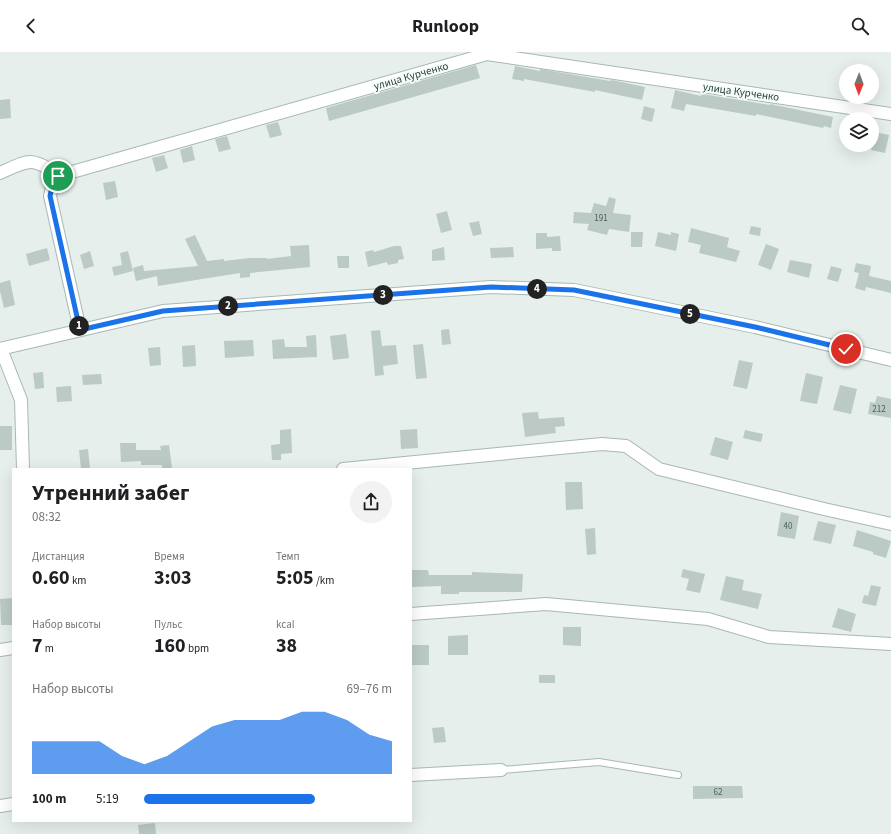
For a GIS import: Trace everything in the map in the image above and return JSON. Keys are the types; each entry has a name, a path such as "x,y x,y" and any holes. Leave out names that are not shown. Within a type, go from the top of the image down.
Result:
{"street":[{"name":"улица Курченко","path":"58,176 488,54 891,114"},
{"path":"0,173 23,162 36,162 46,166 58,176 52,187 50,196 80,330"},
{"path":"23,468 21,400 0,349 163,311 491,287 574,290 755,327 891,360"},
{"path":"353,468 594,445 626,446 659,469 891,524"},
{"path":"412,614 546,604 708,618 769,637 891,644"},
{"path":"0,650 12,648"},
{"path":"412,775 501,770"},
{"path":"0,806 12,804"}],"lane":[{"path":"501,770 599,762 678,775"}],"building":[{"path":"476,65 480,78 329,121 326,108"},
{"path":"515,66 540,71 540,69 610,81 612,80 645,87 642,100 595,90 595,92 524,79 524,81 512,79"},
{"path":"675,90 701,96 702,94 770,104 833,117 831,128 824,126 823,128 756,114 756,116 686,104 684,111 671,108"},
{"path":"10,99 11,118 0,119 0,100"},
{"path":"644,106 655,109 652,122 641,119"},
{"path":"278,122 282,135 270,138 266,125"},
{"path":"879,133 889,135 885,153 879,152"},
{"path":"227,136 231,149 219,152 215,139"},
{"path":"192,146 195,160 183,163 180,150"},
{"path":"164,155 168,168 156,172 152,158"},
{"path":"115,181 118,197 106,200 103,183"},
{"path":"609,197 616,199 613,213 631,215 629,232 609,229 607,235 587,230 589,224 573,223 574,212 591,213 594,203 606,206"},
{"path":"447,211 452,230 441,233 436,214"},
{"path":"479,221 482,234 473,236 469,223"},
{"path":"751,226 761,228 760,236 749,234"},
{"path":"691,228 729,238 727,247 740,251 736,262 699,253 701,245 688,242"},
{"path":"631,232 643,232 642,247 631,247"},
{"path":"658,232 671,235 671,232 679,234 676,251 655,246"},
{"path":"536,233 547,233 547,237 560,236 561,251 552,251 552,248 536,249"},
{"path":"195,235 207,261 224,259 224,261 249,258 267,259 291,256 290,246 309,245 310,267 250,273 250,277 240,278 240,273 158,286 157,276 136,281 133,268 143,265 144,271 198,266 185,239"},
{"path":"766,244 779,249 771,270 758,265"},
{"path":"394,246 401,246 404,259 398,260 398,263 388,265 387,262 368,267 365,252 373,250 374,252"},
{"path":"444,247 445,260 432,261 432,250"},
{"path":"513,247 514,257 491,258 490,248"},
{"path":"47,248 50,260 29,266 26,254"},
{"path":"90,251 94,266 84,269 80,255"},
{"path":"128,251 133,271 114,276 112,267 122,265 120,253"},
{"path":"337,256 349,256 349,268 338,268"},
{"path":"790,260 812,264 809,278 787,272"},
{"path":"856,263 871,266 869,276 891,281 891,293 866,287 865,291 855,288 859,273 854,272"},
{"path":"831,266 842,269 838,282 827,279"},
{"path":"10,280 15,305 4,308 0,291 0,283"},
{"path":"449,329 451,344 442,345 441,330"},
{"path":"380,330 382,346 396,345 398,364 383,366 384,375 375,376 371,331"},
{"path":"346,334 349,358 333,360 330,336"},
{"path":"316,335 317,357 273,359 272,340 284,339 285,347 307,347 306,336"},
{"path":"253,340 254,356 225,358 224,341"},
{"path":"423,344 427,378 416,379 413,345"},
{"path":"195,345 196,366 183,367 182,346"},
{"path":"160,347 161,365 150,366 148,348"},
{"path":"739,360 753,363 747,389 733,386"},
{"path":"43,372 44,388 35,389 33,373"},
{"path":"806,373 823,377 817,404 800,401"},
{"path":"101,374 102,384 83,385 82,375"},
{"path":"840,385 857,389 851,414 833,410"},
{"path":"71,386 72,401 57,402 56,387"},
{"path":"877,396 891,399 891,418 868,414 870,402 875,403"},
{"path":"538,412 539,419 564,417 565,426 555,427 556,433 525,437 522,413"},
{"path":"0,426 12,426 12,450 0,450"},
{"path":"291,429 292,453 281,454 281,460 272,460 271,445 280,444 280,430"},
{"path":"417,429 418,448 401,449 400,430"},
{"path":"745,430 763,434 761,442 743,438"},
{"path":"715,437 733,442 728,460 710,455"},
{"path":"120,443 136,443 136,450 161,450 160,446 169,445 172,468 162,468 162,465 141,465 141,461 121,462"},
{"path":"88,449 90,468 81,468 79,450"},
{"path":"565,482 582,482 583,509 566,510"},
{"path":"781,512 799,516 795,539 777,536"},
{"path":"818,521 836,525 831,544 813,540"},
{"path":"595,528 596,554 587,555 585,529"},
{"path":"857,530 891,541 886,558 853,546"},
{"path":"683,569 705,574 700,593 686,590 689,579 681,577"},
{"path":"412,570 428,570 429,575 472,575 472,572 523,574 522,592 459,592 459,594 441,594 441,586 412,587"},
{"path":"726,576 744,580 742,590 762,594 758,609 720,600"},
{"path":"871,585 881,587 876,606 862,603 864,595 868,596"},
{"path":"12,598 12,625 1,625 0,599"},
{"path":"838,608 856,614 851,632 832,627"},
{"path":"563,627 581,627 581,646 563,645"},
{"path":"468,635 468,655 448,655 448,636"},
{"path":"412,645 429,645 429,665 412,665"},
{"path":"539,675 555,675 555,683 539,683"},
{"path":"444,727 446,742 434,743 432,728"},
{"path":"693,786 742,786 743,798 693,799"},
{"path":"155,823 156,834 139,834 138,825"}],"route":[{"path":"58,176 52,187 50,196 80,330 163,311 491,287 574,290 755,327 846,349"}]}
